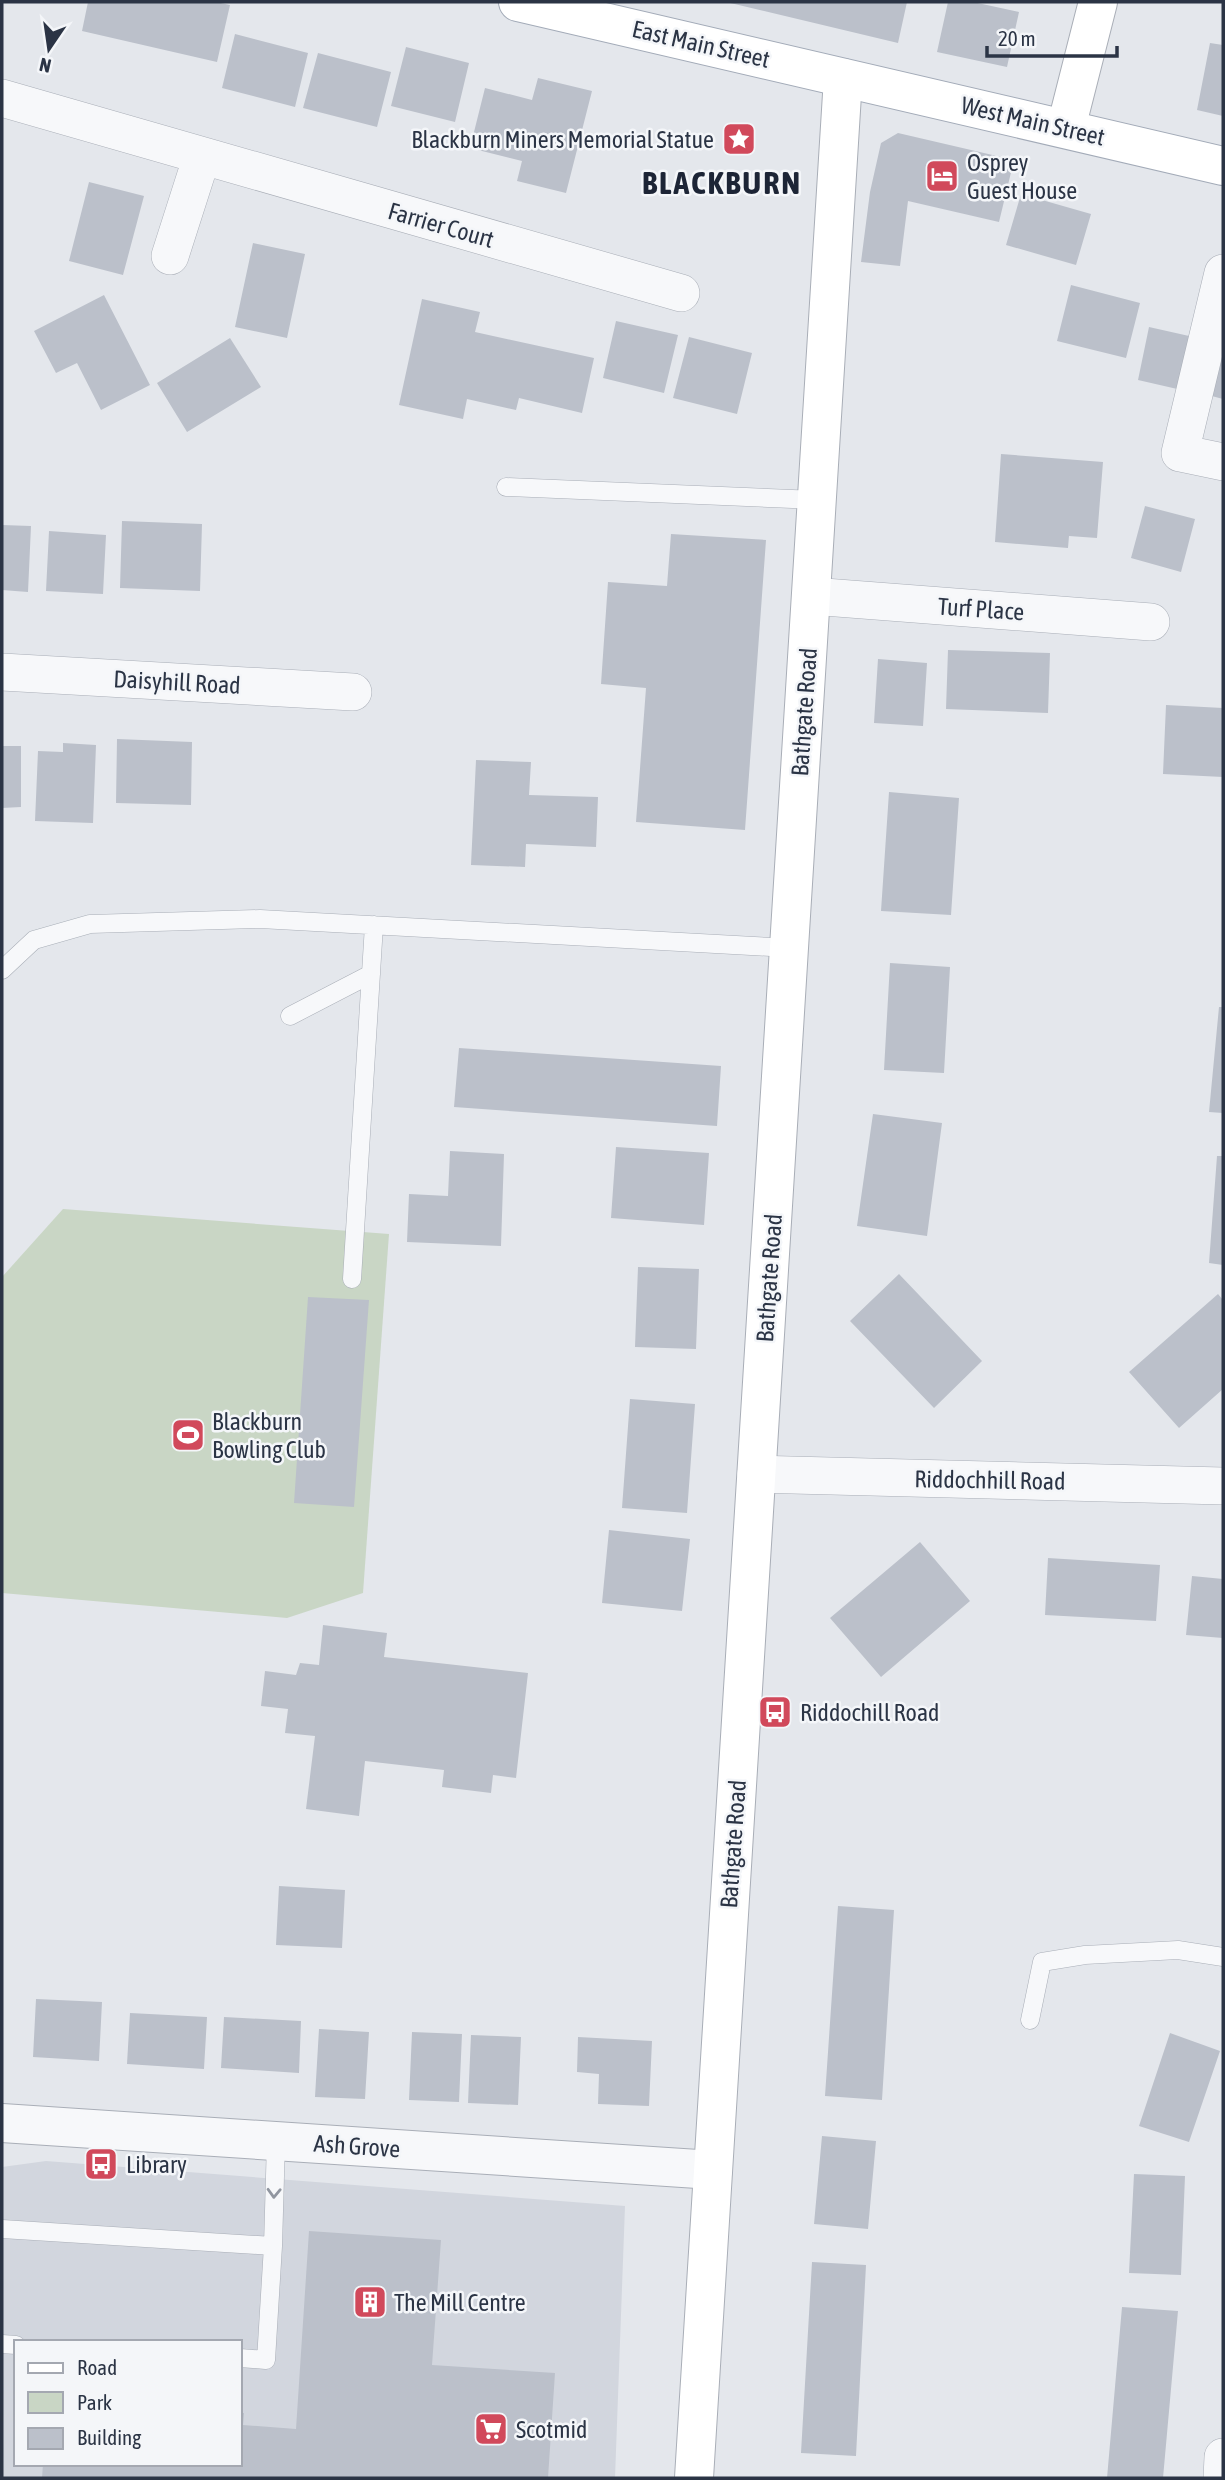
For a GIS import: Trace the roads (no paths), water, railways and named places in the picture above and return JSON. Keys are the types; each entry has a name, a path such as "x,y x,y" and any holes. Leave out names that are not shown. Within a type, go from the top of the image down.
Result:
{"main road":[{"name":"East Main Street","path":"518,2 844,78"},
{"path":"1066,128 1098,2"},
{"name":"West Main Street","path":"844,78 1223,166"},
{"name":"Bathgate Road","path":"694,2478 844,78"}],"street":[{"name":"Farrier Court","path":"2,98 681,293"},
{"path":"170,256 202,156"},
{"path":"1223,273 1180,453 1223,463"},
{"name":"Turf Place","path":"811,596 1152,622"},
{"name":"Daisyhill Road","path":"2,671 353,692"},
{"name":"Riddochhill Road","path":"757,1474 1223,1486"},
{"name":"Ash Grove","path":"2,2123 713,2171"},
{"path":"1222,2478 1223,2457"}],"lane":[{"path":"506,487 817,500"},
{"path":"2,970 34,940 90,924 260,919 789,948"},
{"path":"352,1279 374,925"},
{"path":"290,1016 371,974"},
{"path":"1030,2020 1042,1962 1085,1955 1178,1950 1223,1957"},
{"path":"242,2358 266,2360 276,2141"},
{"path":"2,2229 273,2246"}],"place":[{"name":"Blackburn Miners Memorial Statue","path":"739,139"},
{"name":"Osprey Guest House","path":"942,176"},
{"name":"Blackburn Bowling Club","path":"188,1435"},
{"name":"Riddochill Road","path":"775,1712"},
{"name":"Library","path":"101,2164"},
{"name":"The Mill Centre","path":"370,2302"},
{"name":"Scotmid","path":"491,2429"}],"district":[{"name":"BLACKBURN","path":"722,182"}]}
